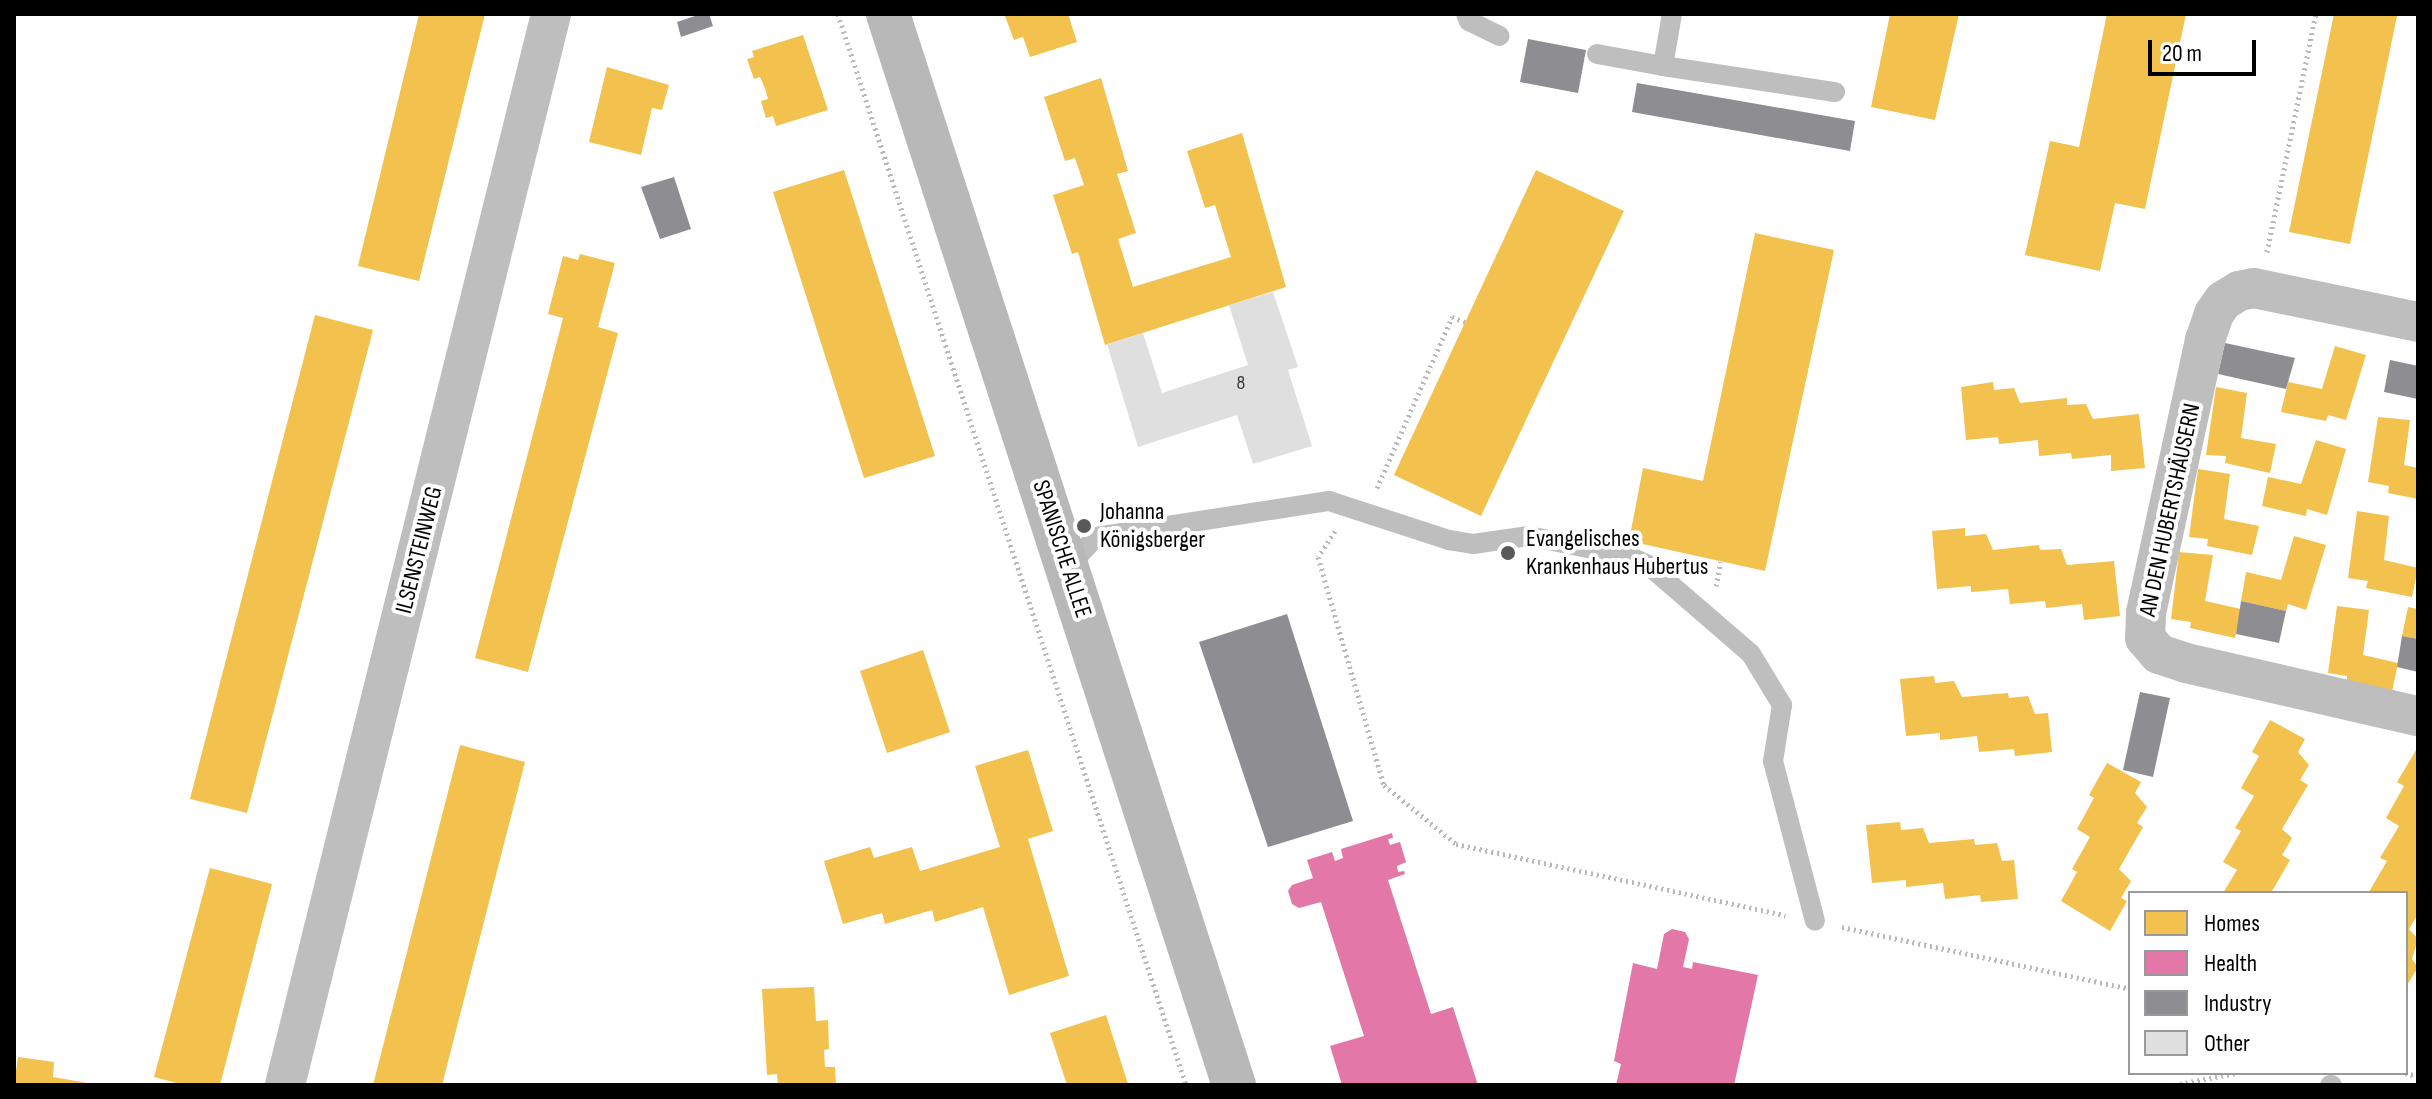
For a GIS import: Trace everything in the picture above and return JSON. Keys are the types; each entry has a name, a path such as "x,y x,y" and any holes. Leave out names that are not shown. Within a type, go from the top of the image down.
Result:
{"main road":[{"name":"SPANISCHE ALLEE","path":"888,14 1234,1085"}],"street":[{"name":"ILSENSTEINWEG","path":"285,1085 551,14"},
{"name":"AN DEN HUBERTSHÄUSERN","path":"2418,322 2254,288 2239,291 2223,301 2214,314 2205,340 2146,613 2145,638 2159,654 2186,663 2418,716"}],"lane":[{"path":"1466,14 1469,21 1500,36"},
{"path":"1663,66 1672,14"},
{"path":"1597,54 1835,92"},
{"path":"1068,567 1096,537 1329,501 1359,508 1449,540 1473,544 1529,536 1631,557 1648,565 1751,654 1782,705 1773,761 1815,921"}],"path":[{"path":"838,14 1186,1085"},
{"path":"2266,259 2316,14"},
{"path":"1465,322 1452,317 1359,508 1318,557 1384,785 1456,844 2128,989"},
{"path":"2174,1085 2226,1075"}],"building: Homes":[{"path":"419,14 485,14 419,281 358,266"},
{"path":"1068,14 1077,42 1030,57 1023,37 1014,40 1005,16"},
{"path":"1890,14 1959,14 1935,120 1871,107"},
{"path":"2107,14 2186,14 2145,209 2115,203 2100,271 2025,255 2050,141 2079,147"},
{"path":"2334,14 2397,16 2350,244 2289,232"},
{"path":"803,35 828,110 776,126 773,116 766,118 761,101 768,99 765,88 760,77 754,79 747,59 754,57 752,51"},
{"path":"607,67 669,85 662,110 652,108 641,155 589,142"},
{"path":"1101,78 1128,171 1117,174 1136,233 1118,239 1133,287 1231,257 1215,205 1205,208 1187,151 1242,133 1286,287 1105,345 1078,252 1072,254 1053,195 1084,185 1075,158 1065,161 1044,97"},
{"path":"844,170 935,456 864,478 773,192"},
{"path":"1536,170 1624,211 1481,516 1394,475"},
{"path":"1755,233 1834,250 1765,571 1629,541 1643,468 1703,481"},
{"path":"580,254 615,263 598,327 618,333 528,672 475,658 563,318 548,314 563,256 578,260"},
{"path":"315,315 373,330 247,813 190,799"},
{"path":"2335,346 2366,355 2346,420 2328,415 2326,421 2281,412 2288,382 2322,389"},
{"path":"1993,382 1994,390 2014,388 2020,403 2067,398 2067,405 2086,404 2093,419 2139,414 2145,468 2111,471 2111,455 2072,459 2071,453 2039,456 2038,440 1999,444 1998,437 1966,440 1961,387"},
{"path":"2216,387 2247,393 2241,438 2276,444 2270,473 2225,463 2226,456 2206,455"},
{"path":"2378,417 2410,420 2404,465 2418,468 2418,499 2388,493 2389,486 2368,482"},
{"path":"2316,440 2346,449 2327,515 2307,509 2306,516 2262,506 2268,477 2301,484"},
{"path":"2198,469 2230,474 2224,519 2259,526 2252,555 2207,546 2208,539 2189,537"},
{"path":"2357,511 2389,516 2384,560 2418,568 2412,597 2366,588 2368,581 2348,578"},
{"path":"1965,528 1965,536 1986,534 1993,550 2039,545 2040,550 2061,549 2067,565 2114,561 2120,616 2084,620 2082,604 2046,608 2045,601 2010,604 2008,589 1971,592 1971,586 1937,589 1932,531"},
{"path":"2294,536 2326,545 2306,610 2288,604 2286,611 2241,601 2246,572 2281,580"},
{"path":"2179,552 2213,555 2205,601 2241,609 2235,638 2190,628 2191,622 2171,619"},
{"path":"2337,606 2369,610 2363,655 2398,663 2392,692 2347,683 2347,676 2328,673"},
{"path":"2408,607 2418,609 2418,639 2402,636"},
{"path":"923,650 950,732 887,753 860,671"},
{"path":"1934,676 1935,683 1954,681 1962,697 2008,693 2009,698 2028,696 2035,714 2048,713 2052,752 2015,756 2014,749 1979,752 1977,736 1940,740 1940,733 1906,736 1900,679"},
{"path":"2270,720 2305,739 2298,752 2309,765 2300,780 2308,785 2282,829 2292,838 2282,855 2290,860 2272,891 2224,891 2237,870 2223,862 2241,831 2235,828 2254,796 2241,788 2259,756 2252,752"},
{"path":"460,745 525,762 442,1085 373,1085"},
{"path":"1028,750 1053,831 1028,839 1069,976 1009,995 983,907 935,922 932,910 885,924 882,913 843,924 824,861 870,847 874,858 912,847 920,871 1000,847 975,766"},
{"path":"2416,750 2418,914 2409,929 2418,939 2412,959 2418,967 2408,984 2408,891 2370,891 2387,861 2380,858 2399,826 2386,818 2404,786 2397,782"},
{"path":"2107,763 2141,782 2135,793 2147,807 2137,823 2143,827 2119,869 2131,881 2121,898 2127,901 2110,931 2061,901 2077,872 2072,869 2090,837 2077,829 2094,798 2089,795"},
{"path":"1900,822 1901,830 1923,828 1929,843 1974,839 1975,845 1997,843 2002,861 2014,860 2018,899 1981,902 1980,895 1945,899 1943,883 1906,887 1906,880 1872,883 1866,825"},
{"path":"210,868 272,884 220,1085 184,1085 154,1077"},
{"path":"814,987 816,1021 828,1020 829,1049 824,1050 825,1067 835,1067 836,1085 778,1085 777,1074 767,1075 762,989"},
{"path":"1106,1015 1128,1084 1067,1085 1050,1033"},
{"path":"18,1057 54,1062 53,1077 99,1085 14,1085"}],"building: Health":[{"path":"1392,833 1393,838 1388,839 1390,845 1400,842 1406,862 1397,866 1398,872 1404,871 1405,874 1388,880 1431,1014 1453,1007 1478,1085 1342,1085 1330,1046 1364,1036 1321,902 1299,908 1292,904 1288,891 1292,885 1313,878 1307,860 1332,852 1335,861 1343,858 1341,849"},
{"path":"1672,929 1685,932 1689,939 1683,967 1692,969 1693,962 1758,975 1734,1085 1616,1085 1621,1064 1614,1061 1633,963 1657,969 1664,934"}],"building: Industry":[{"path":"709,14 713,26 681,37 677,22"},
{"path":"1528,39 1586,50 1578,93 1520,82"},
{"path":"1637,83 1855,121 1850,151 1632,112"},
{"path":"674,177 691,229 660,239 641,187"},
{"path":"2225,343 2295,358 2286,389 2218,374"},
{"path":"2390,360 2418,366 2418,399 2384,392"},
{"path":"2241,601 2286,611 2279,643 2236,634"},
{"path":"1287,614 1353,821 1268,847 1199,642"},
{"path":"2402,636 2418,639 2418,672 2397,667"},
{"path":"2140,692 2170,698 2153,777 2123,770"}],"building: Other":[{"path":"1273,292 1298,367 1288,370 1312,446 1253,464 1237,415 1138,447 1107,344 1143,333 1162,393 1248,365 1229,305"}],"place":[{"name":"Johanna Königsberger","path":"1084,526"},
{"name":"Evangelisches Krankenhaus Hubertus","path":"1508,553"}]}
